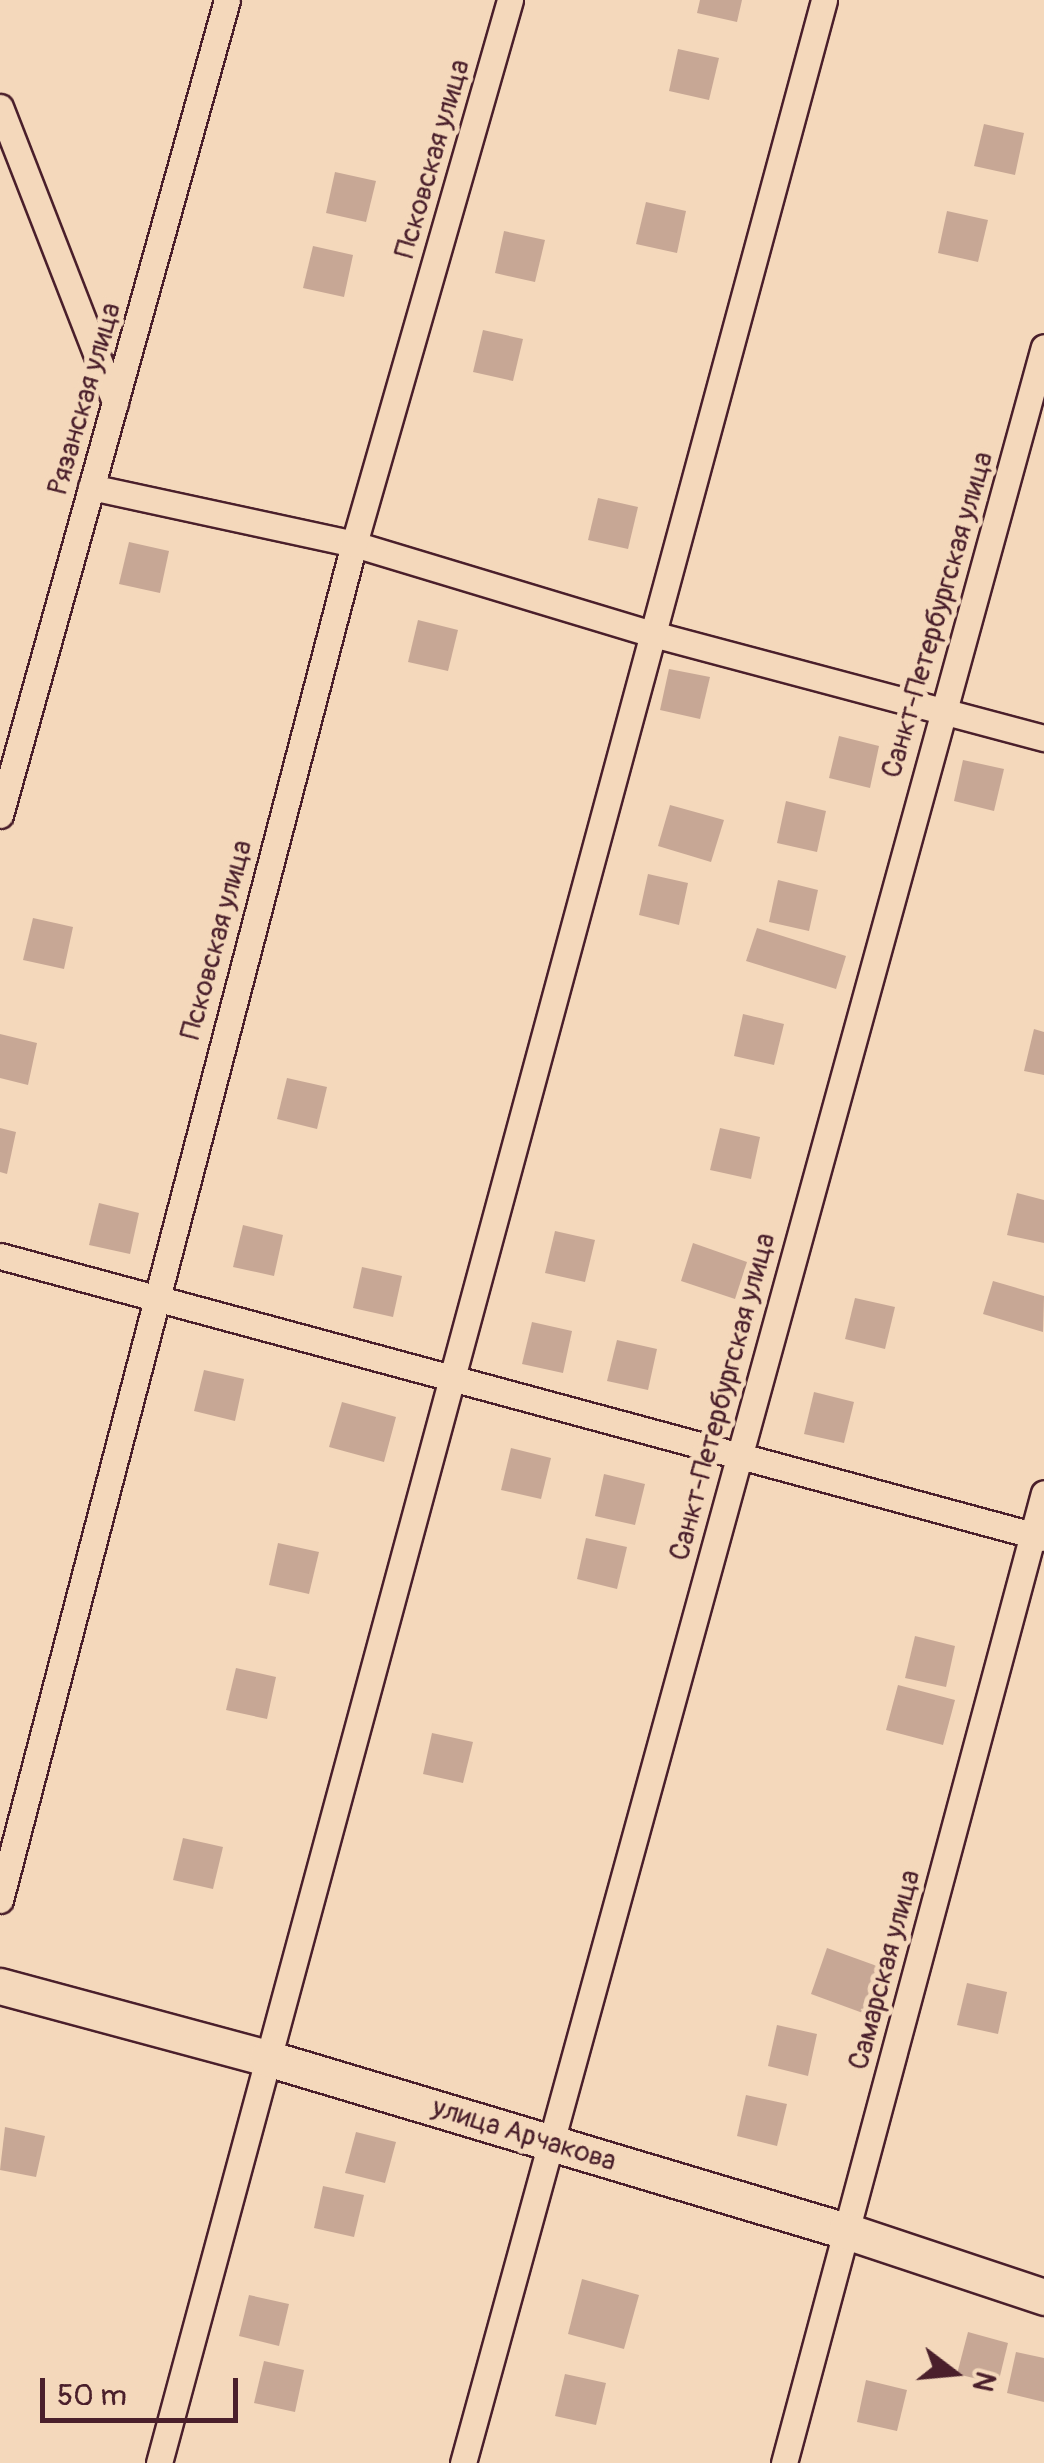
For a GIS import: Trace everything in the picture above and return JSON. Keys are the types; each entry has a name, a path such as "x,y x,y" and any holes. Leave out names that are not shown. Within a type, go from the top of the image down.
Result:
{"street":[{"name":"Рязанская улица","path":"0,815 227,0"},
{"name":"Псковская улица","path":"0,1900 152,1300 354,544 510,0"},
{"path":"160,2463 448,1380 824,0"},
{"path":"0,107 115,402"},
{"name":"Санкт-Петербургская улица","path":"463,2463 1044,347"},
{"path":"91,487 354,544 650,633 1044,738"},
{"path":"0,1256 448,1380 1038,1536"},
{"name":"Самарская улица","path":"784,2463 1038,1536 1044,1494"},
{"name":"улица Арчакова","path":"0,1986 267,2058 846,2230 1044,2297"}],"building":[{"path":"700,0 742,0 737,22 697,13"},
{"path":"678,49 719,58 709,100 669,91"},
{"path":"984,124 1024,133 1015,175 974,166"},
{"path":"335,172 376,181 366,222 326,213"},
{"path":"646,202 686,211 677,253 636,244"},
{"path":"947,211 988,220 978,262 938,253"},
{"path":"504,231 545,240 535,282 495,273"},
{"path":"313,246 353,255 344,297 303,288"},
{"path":"483,330 523,339 513,381 473,372"},
{"path":"598,498 638,507 628,549 588,540"},
{"path":"129,542 169,551 160,593 119,584"},
{"path":"418,620 458,630 448,671 408,662"},
{"path":"669,669 710,677 700,719 660,710"},
{"path":"839,736 879,746 870,788 829,778"},
{"path":"963,760 1004,769 994,811 954,801"},
{"path":"786,801 826,811 817,852 777,843"},
{"path":"670,805 724,820 711,862 658,846"},
{"path":"648,874 688,883 679,925 639,915"},
{"path":"778,880 818,890 809,931 769,922"},
{"path":"33,918 73,927 64,969 23,960"},
{"path":"757,928 846,956 836,989 746,961"},
{"path":"743,1014 784,1024 774,1065 734,1056"},
{"path":"1034,1029 1044,1032 1044,1075 1024,1071"},
{"path":"0,1034 37,1043 28,1085 0,1078"},
{"path":"287,1078 327,1087 317,1129 277,1119"},
{"path":"0,1128 16,1132 7,1174 0,1172"},
{"path":"720,1128 760,1137 751,1179 710,1170"},
{"path":"1017,1193 1044,1200 1044,1243 1007,1235"},
{"path":"99,1203 139,1213 130,1254 89,1245"},
{"path":"243,1225 283,1235 274,1276 233,1267"},
{"path":"555,1231 595,1240 585,1282 545,1273"},
{"path":"693,1243 747,1262 735,1299 681,1281"},
{"path":"362,1267 402,1276 393,1317 353,1308"},
{"path":"993,1281 1044,1296 1043,1332 983,1314"},
{"path":"855,1298 895,1307 885,1349 845,1339"},
{"path":"532,1322 572,1331 563,1373 522,1364"},
{"path":"617,1340 657,1349 648,1390 607,1381"},
{"path":"204,1370 244,1379 235,1421 194,1411"},
{"path":"814,1392 854,1402 844,1443 804,1434"},
{"path":"342,1402 396,1417 384,1462 329,1447"},
{"path":"511,1448 551,1458 541,1499 501,1490"},
{"path":"604,1474 645,1484 635,1525 595,1516"},
{"path":"586,1538 627,1547 617,1589 577,1579"},
{"path":"278,1543 319,1552 309,1594 269,1585"},
{"path":"915,1636 955,1646 946,1687 905,1678"},
{"path":"236,1668 276,1677 267,1719 226,1710"},
{"path":"898,1685 955,1700 943,1745 886,1730"},
{"path":"432,1733 473,1742 463,1783 423,1774"},
{"path":"183,1838 223,1847 213,1889 173,1880"},
{"path":"827,1948 888,1970 871,2016 811,1994"},
{"path":"967,1983 1007,1992 998,2034 957,2025"},
{"path":"777,2025 817,2034 808,2076 768,2066"},
{"path":"746,2095 787,2104 777,2146 737,2136"},
{"path":"5,2127 45,2136 36,2177 0,2170"},
{"path":"356,2132 396,2142 385,2183 345,2173"},
{"path":"323,2186 364,2195 354,2237 314,2228"},
{"path":"582,2279 639,2295 624,2349 568,2334"},
{"path":"249,2295 289,2304 279,2346 239,2336"},
{"path":"968,2332 1008,2343 998,2384 957,2374"},
{"path":"1016,2352 1044,2358 1044,2402 1007,2393"},
{"path":"264,2361 304,2370 295,2412 254,2403"},
{"path":"565,2374 606,2383 596,2425 555,2416"},
{"path":"866,2380 907,2390 897,2431 857,2422"}]}
